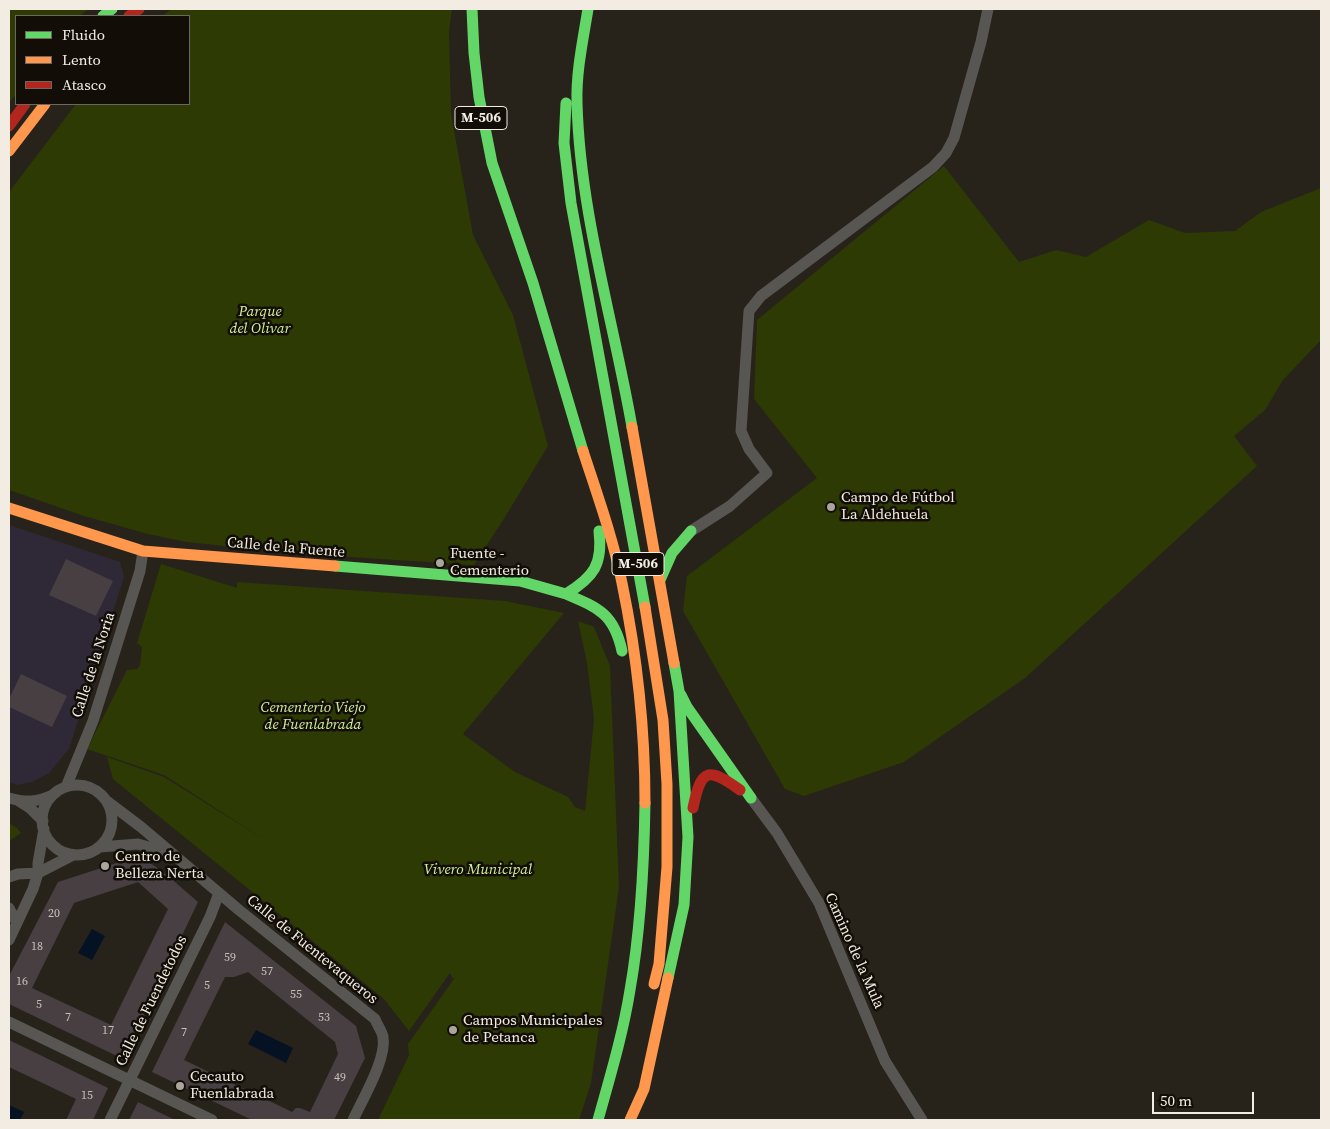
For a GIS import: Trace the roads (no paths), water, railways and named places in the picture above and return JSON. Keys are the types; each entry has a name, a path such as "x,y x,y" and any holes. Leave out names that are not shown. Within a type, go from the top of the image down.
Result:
{"main road":[{"path":"472,9 473,53"},
{"name":"M-506","path":"480,9 473,53 480,114 497,182 533,282 601,505 621,582 635,660 642,723 644,878 632,983 612,1079 598,1120"},
{"path":"588,9 581,48 577,100 581,159 587,208 625,388 679,691 688,837"},
{"name":"M-506","path":"566,81 564,143 571,202 639,570 663,720 667,784 667,867 659,964 653,991"},
{"path":"9,126 24,105"},
{"path":"9,152 44,105"},
{"path":"566,594 581,586 596,567 600,557 592,480"},
{"name":"Calle de la Fuente","path":"9,508 144,551 520,581 566,594 599,610 611,620 616,628 627,680 642,723"},
{"path":"648,513 661,527"},
{"path":"660,580 667,559 678,543 691,531"},
{"path":"672,533 691,531"},
{"path":"679,691 686,707 751,798"},
{"path":"630,1120 644,1089 683,914 688,837 697,787 701,778 706,775 717,775 751,798"},
{"path":"624,1120 630,1093"}],"street":[{"path":"691,531 730,506 767,473 749,448 741,431 749,311 761,296 933,167 946,153 954,138 962,112 988,9"},
{"name":"Calle de la Noria","path":"66,787 93,722 140,572 144,551"},
{"path":"83,785 102,795 108,802 112,821 106,839 100,846 87,853 73,854 60,850 50,841 43,825 30,808 14,799 36,801 66,787 83,785"},
{"path":"9,940 33,889 38,873 45,806 54,794"},
{"name":"Camino de la Mula","path":"751,798 777,833 819,903 885,1061 922,1120"},
{"name":"Calle de Fuentevaqueros","path":"108,802 141,827 219,894 375,1020 383,1036 383,1047 378,1067 353,1120"},
{"name":"Calle de Fuentevaqueros","path":"100,846 138,844 170,853"},
{"path":"9,877 18,874 38,873 73,854"},
{"name":"Calle de Fuendetodos","path":"110,1120 210,917 219,894"},
{"path":"9,908 17,923"},
{"path":"9,1022 212,1120"}],"water":[{"path":"92,929 105,936 92,960 78,953"},
{"path":"256,1030 293,1048 286,1063 248,1044"},
{"path":"9,1105 24,1112 20,1120 9,1120"}],"place":[{"name":"Campo de Fútbol La Aldehuela","path":"831,507"},
{"name":"Fuente - Cementerio","path":"440,563"},
{"name":"Centro de Belleza Nerta","path":"105,866"},
{"name":"Campos Municipales de Petanca","path":"453,1030"},
{"name":"Cecauto Fuenlabrada","path":"180,1086"}],"park label":[{"name":"Parque del Olivar","path":"260,320"},
{"name":"Cementerio Viejo de Fuenlabrada","path":"313,716"},
{"name":"Vivero Municipal","path":"478,870"}]}
